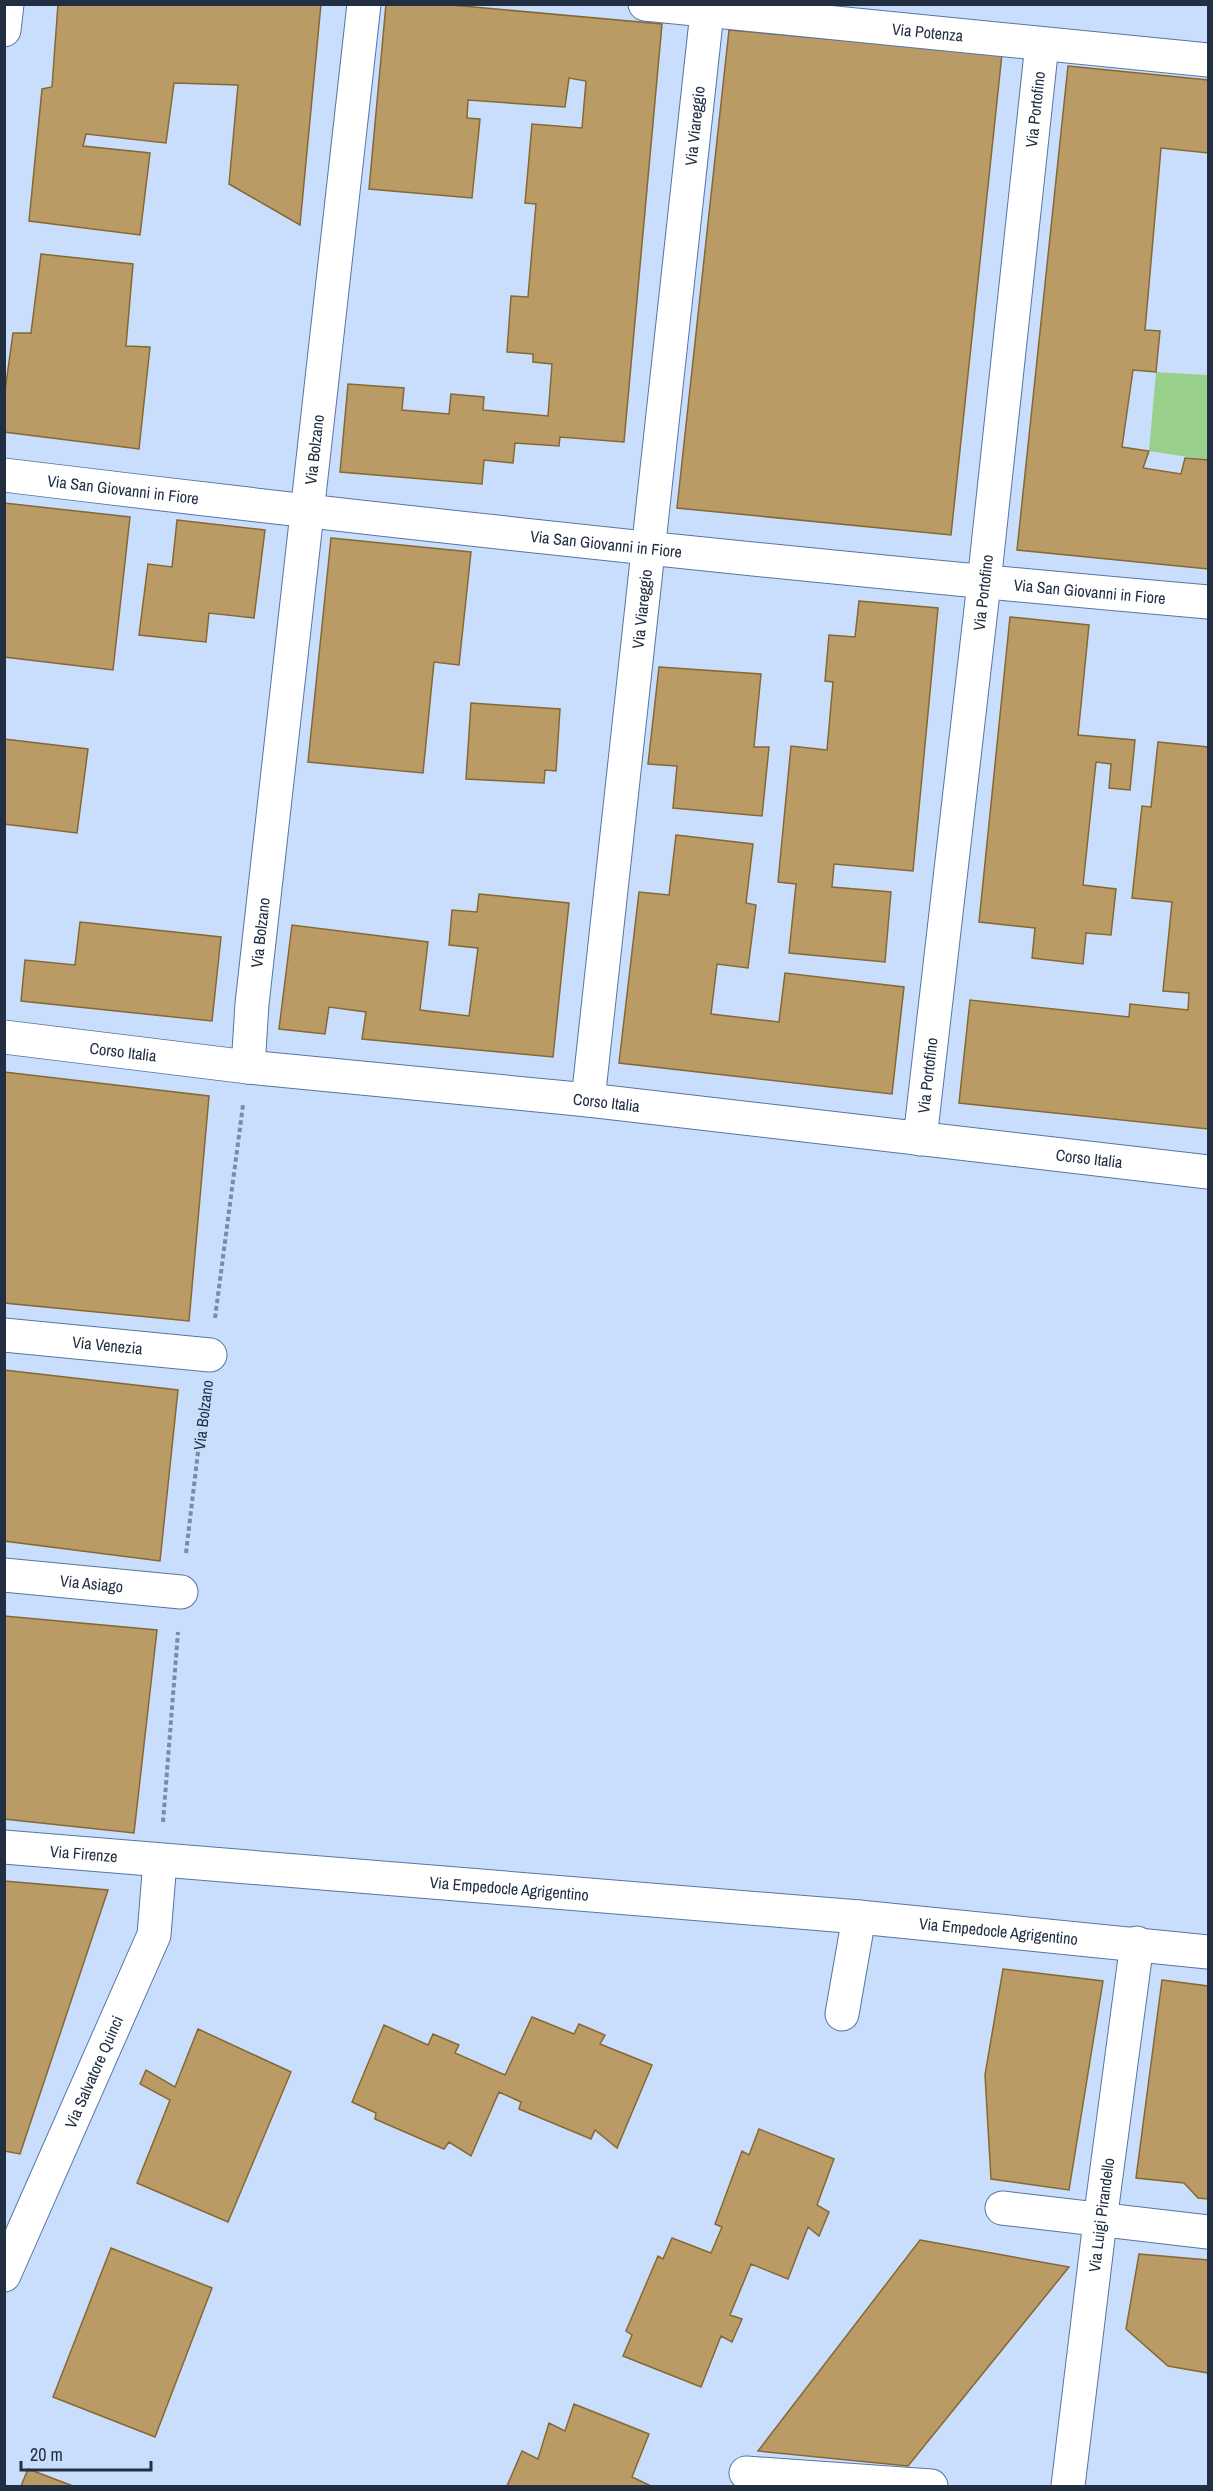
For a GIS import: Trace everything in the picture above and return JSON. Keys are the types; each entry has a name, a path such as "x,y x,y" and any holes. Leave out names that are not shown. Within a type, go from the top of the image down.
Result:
{"street":[{"path":"4,30 7,4"},
{"name":"Via Bolzano","path":"248,1067 252,1004 364,4"},
{"name":"Via Potenza","path":"645,4 707,12 748,10 1042,44 1209,60"},
{"name":"Via Viareggio","path":"588,1100 707,12"},
{"name":"Via Portofino","path":"920,1139 984,583 1042,44"},
{"name":"Via San Giovanni in Fiore","path":"4,475 308,512 984,583 1209,602"},
{"name":"Corso Italia","path":"4,1037 248,1067 588,1100 1209,1172"},
{"name":"Via Venezia","path":"4,1335 210,1355"},
{"name":"Via Asiago","path":"4,1575 181,1592"},
{"name":"Via Firenze","path":"4,1847 160,1861"},
{"name":"Via Empedocle Agrigentino","path":"160,1861 859,1917 1209,1952"},
{"name":"Via Salvatore Quinci","path":"4,2275 154,1935 160,1861"},
{"path":"842,2014 859,1917"},
{"name":"Via Luigi Pirandello","path":"1068,2487 1137,1943"},
{"path":"1002,2208 1209,2232"},
{"path":"746,2473 931,2487"}],"path":[{"name":"Via Bolzano","path":"160,1861 181,1592 248,1067"}],"green space":[{"path":"1156,372 1208,375 1208,460 1149,451"}],"building":[{"path":"58,4 321,4 300,225 229,184 238,85 174,83 166,143 86,134 83,146 150,153 140,235 29,221 42,89 52,87"},
{"path":"386,4 440,4 662,24 624,442 560,437 559,446 515,443 513,463 484,460 482,484 340,472 348,384 404,388 402,410 449,414 451,394 484,397 483,410 548,416 552,364 533,362 533,354 507,352 511,296 528,297 536,204 525,203 532,124 582,128 586,81 569,78 565,107 468,100 467,118 480,119 472,198 369,189"},
{"path":"729,30 1002,54 951,535 677,508"},
{"path":"1068,66 1208,80 1208,153 1161,148 1145,330 1160,331 1156,372 1133,370 1122,447 1149,451 1143,468 1181,474 1185,458 1208,460 1208,569 1017,550"},
{"path":"41,254 133,264 126,346 150,347 139,449 4,432 4,398 13,333 31,333"},
{"path":"4,503 130,517 113,670 4,657"},
{"path":"177,520 265,530 254,618 209,613 206,642 139,635 148,564 172,567"},
{"path":"331,538 471,552 459,665 434,662 423,773 308,762"},
{"path":"859,601 938,608 913,871 834,864 832,887 891,892 885,962 789,953 796,884 778,882 791,746 827,750 833,682 825,681 829,635 855,637"},
{"path":"1010,617 1089,625 1078,735 1135,740 1130,790 1109,788 1111,764 1096,762 1083,885 1116,889 1111,935 1086,933 1083,964 1032,958 1035,928 979,922"},
{"path":"659,667 761,674 754,747 769,747 762,816 673,808 677,766 648,764"},
{"path":"471,703 560,709 556,771 545,770 544,783 466,779"},
{"path":"4,739 88,749 77,833 4,824"},
{"path":"1158,742 1208,747 1208,1129 959,1103 970,1000 1129,1017 1130,1004 1188,1010 1189,993 1163,991 1172,902 1132,898 1142,806 1151,807"},
{"path":"676,835 753,844 746,903 756,905 748,968 717,964 711,1014 779,1022 785,973 904,987 892,1094 619,1063 639,892 669,895"},
{"path":"479,894 569,903 553,1057 362,1039 366,1012 329,1007 325,1034 279,1029 292,925 428,942 420,1010 469,1016 478,948 449,945 452,910 477,912"},
{"path":"80,922 221,937 212,1021 21,1001 25,960 75,965"},
{"path":"4,1072 209,1096 189,1321 4,1303"},
{"path":"4,1370 178,1390 160,1561 4,1541"},
{"path":"4,1616 157,1630 134,1833 4,1819"},
{"path":"4,1881 108,1890 20,2154 4,2151"},
{"path":"1003,1969 1103,1981 1069,2190 991,2179 985,2075"},
{"path":"1162,1980 1208,1986 1208,2199 1198,2198 1184,2183 1136,2178"},
{"path":"532,2017 574,2034 579,2024 605,2035 600,2044 652,2065 617,2148 595,2130 591,2139 519,2109 521,2102 499,2092 471,2156 449,2142 444,2149 375,2119 376,2113 352,2102 384,2025 428,2045 433,2034 459,2045 455,2053 505,2075"},
{"path":"198,2029 291,2072 228,2222 137,2183 170,2100 140,2084 146,2070 175,2087"},
{"path":"759,2129 834,2159 817,2205 829,2212 819,2236 808,2227 788,2279 751,2264 730,2315 742,2319 732,2342 721,2336 701,2387 623,2356 632,2335 626,2331 658,2256 663,2259 672,2238 711,2253 722,2227 715,2224 742,2151 749,2155"},
{"path":"920,2240 1069,2267 908,2466 758,2451"},
{"path":"111,2248 212,2288 155,2437 53,2397"},
{"path":"1139,2254 1208,2260 1208,2373 1168,2366 1126,2329"},
{"path":"574,2404 649,2434 632,2477 651,2486 507,2486 522,2451 538,2459 549,2423 565,2431"},
{"path":"28,2469 73,2486 21,2486"}]}
